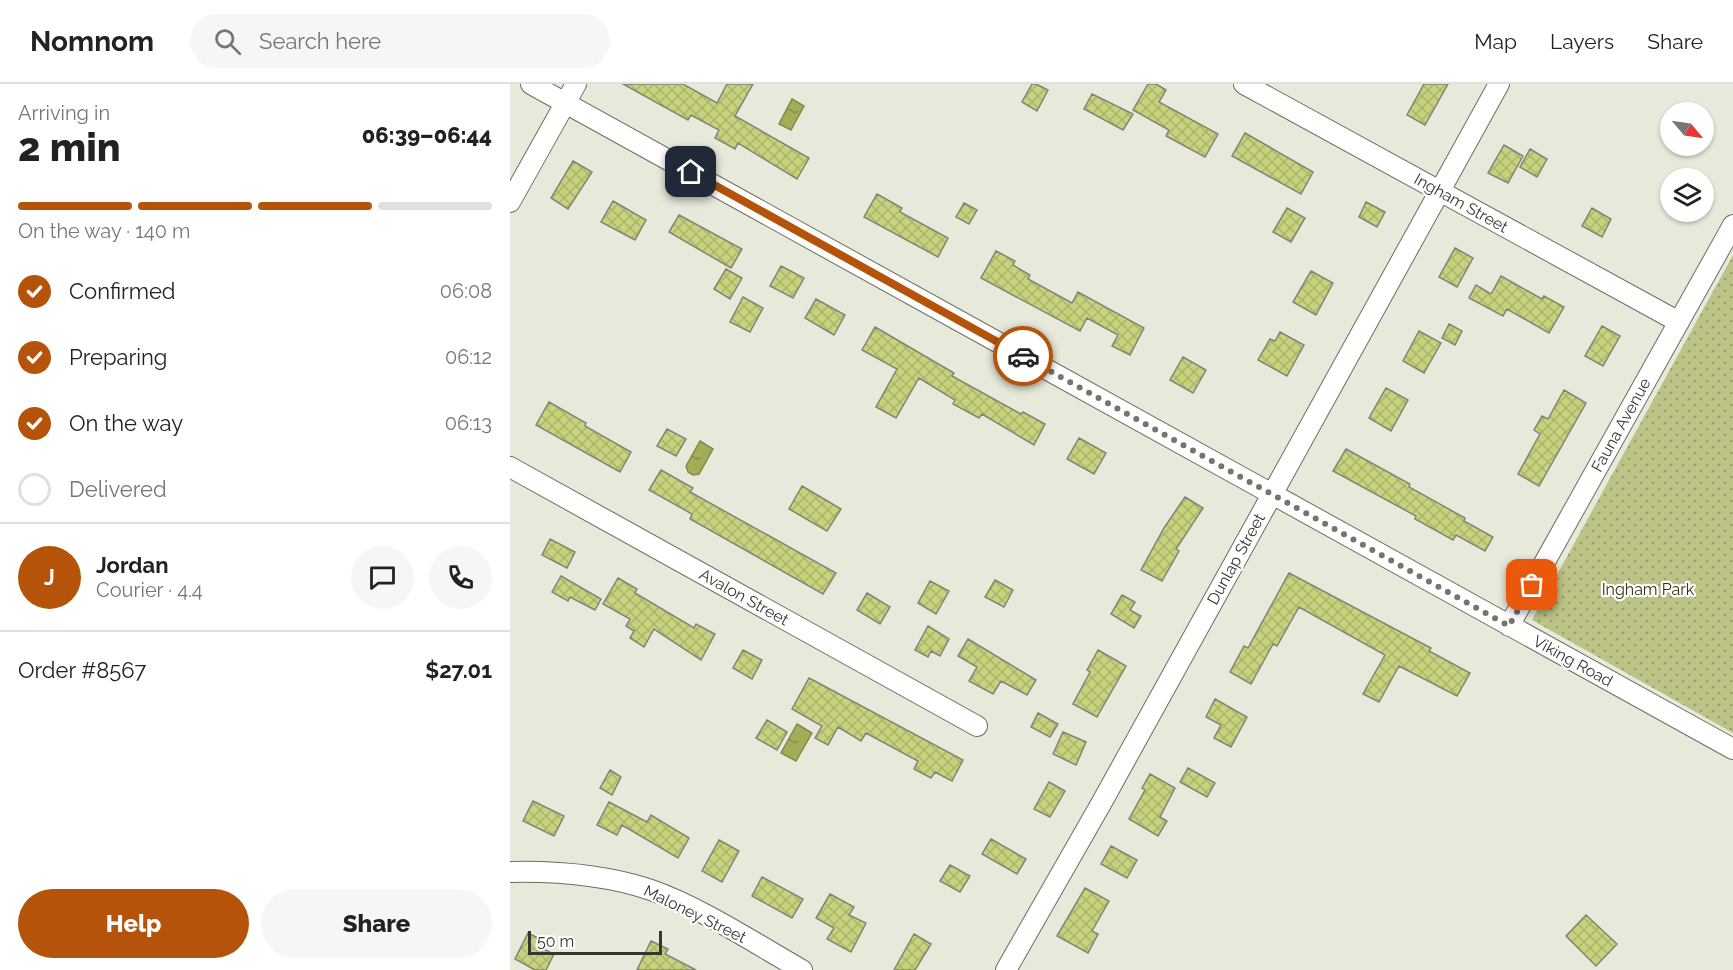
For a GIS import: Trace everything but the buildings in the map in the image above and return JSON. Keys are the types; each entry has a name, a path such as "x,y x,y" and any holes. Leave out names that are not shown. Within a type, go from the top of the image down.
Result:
{"street":[{"name":"Viking Road","path":"531,84 1733,749"},
{"path":"510,202 576,84"},
{"name":"Ingham Street","path":"1244,84 1679,322"},
{"name":"Dunlap Street","path":"1006,970 1102,802 1499,84"},
{"name":"Fauna Avenue","path":"1509,626 1733,225"},
{"name":"Avalon Street","path":"510,467 977,726"},
{"name":"Maloney Street","path":"510,872 612,879 652,891 702,914 802,970"}],"green space":[{"name":"Ingham Park","path":"1733,255 1733,733 1532,620"}],"water":[{"path":"792,99 804,106 791,130 779,124"},
{"path":"700,441 713,449 699,474 693,475 688,472 686,466"},
{"path":"797,724 812,733 796,761 781,753"}],"way so far":[{"path":"1023,356 1509,626 1532,585"}],"route":[{"path":"691,172 1023,356"}]}
